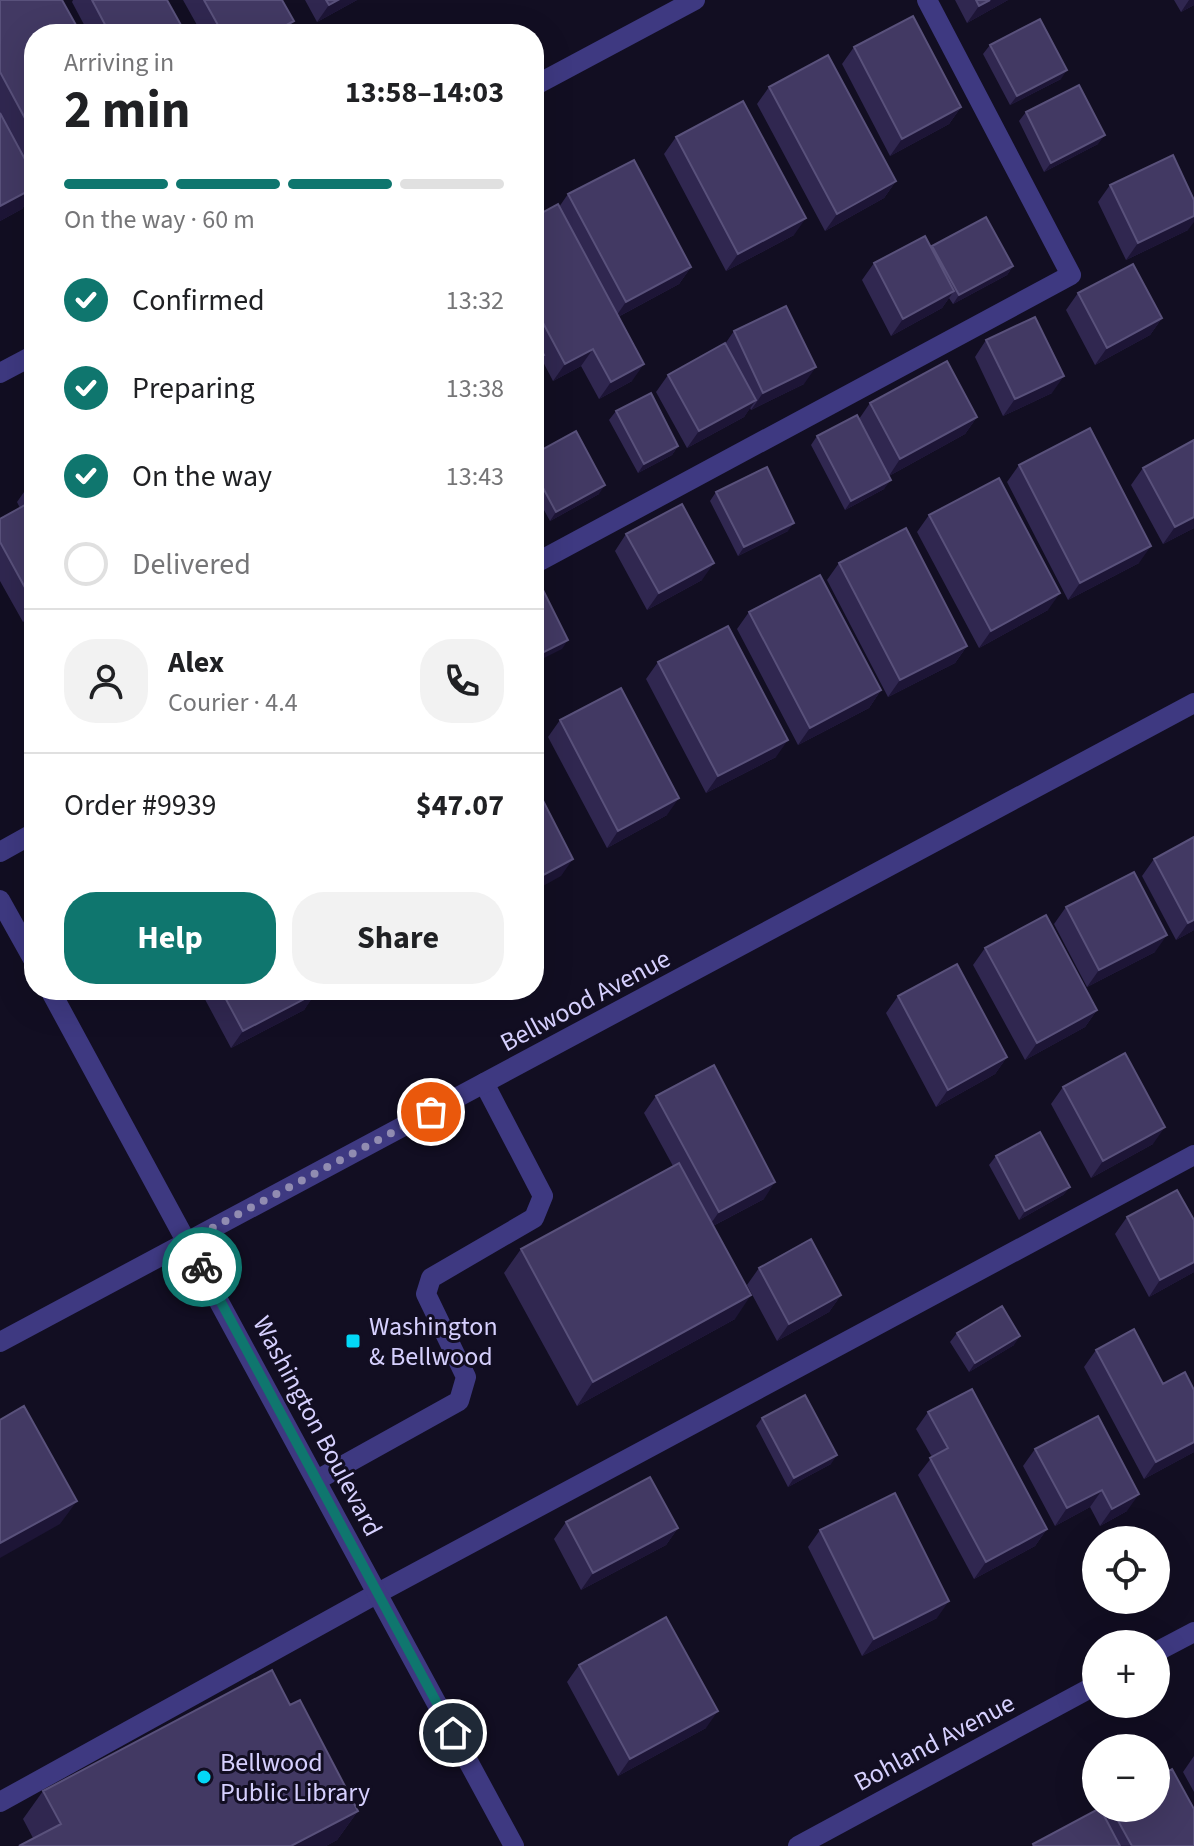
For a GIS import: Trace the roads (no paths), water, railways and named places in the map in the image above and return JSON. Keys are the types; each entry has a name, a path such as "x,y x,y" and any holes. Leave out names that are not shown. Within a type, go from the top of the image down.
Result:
{"street":[{"path":"544,81 695,0"},
{"path":"544,559 1071,275 927,0"},
{"path":"0,373 24,360"},
{"name":"Bellwood Avenue","path":"0,1342 1194,703"},
{"path":"0,852 24,839"},
{"path":"0,900 24,943"},
{"name":"Washington Boulevard","path":"55,1000 514,1846"},
{"path":"317,1480 459,1401 466,1377 426,1294 431,1278 534,1218 543,1196 484,1083"},
{"path":"0,1802 378,1593 1194,1155"},
{"path":"1170,1645 1194,1632"},
{"name":"Bohland Avenue","path":"798,1846 1082,1693"}],"place":[{"name":"Washington & Bellwood","path":"353,1341"},
{"name":"Bellwood Public Library","path":"204,1777"}]}
